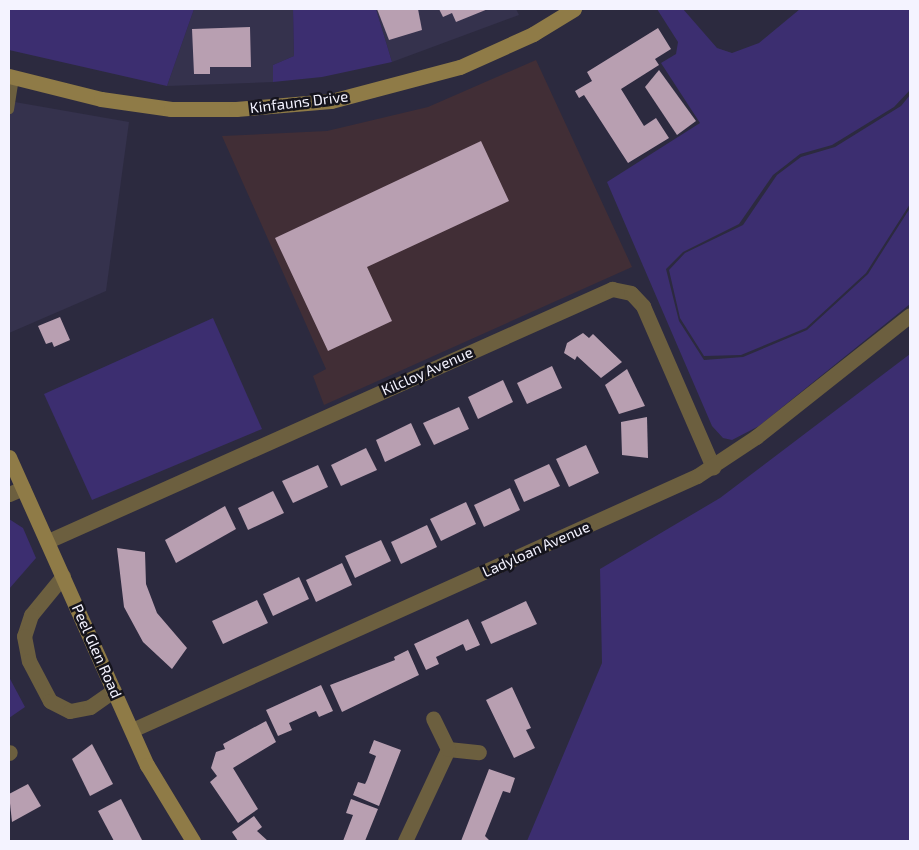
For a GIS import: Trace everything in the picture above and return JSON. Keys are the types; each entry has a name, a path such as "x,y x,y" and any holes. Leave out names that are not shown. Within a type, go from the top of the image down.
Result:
{"street":[{"name":"Kinfauns Drive","path":"12,76 101,99 171,108 236,110 331,101 460,67 533,34 574,9"},
{"name":"Kilcloy Avenue","path":"48,541 612,289 631,293 643,306 713,467"},
{"name":"Ladyloan Avenue","path":"132,730 713,467 910,315"},
{"name":"Peel Glen Road","path":"9,457 16,491 48,541 161,791 193,841"},
{"path":"64,576 28,620 24,636 29,661 50,701 64,710 90,707 114,690"},
{"path":"433,718 448,749"},
{"path":"448,749 479,752"},
{"path":"405,841 448,749"}],"lane":[{"path":"9,108 12,76"}],"shaded area":[{"path":"9,9 194,9 167,86 9,50"},
{"path":"194,9 293,9 294,56 273,65 273,82 167,86"},
{"path":"293,9 376,9 392,62 322,77 273,82 273,65 294,56"},
{"path":"376,9 516,9 519,15 392,62"},
{"path":"657,9 683,9 717,48 732,53 759,43 800,9 910,9 910,90 894,107 832,145 800,154 773,175 739,224 683,252 666,269 679,321 704,360 743,357 807,330 868,274 910,208 910,304 759,426 732,440 723,438 712,426 607,182 700,123 661,63 676,54 678,42"},
{"path":"536,60 632,267 324,405 313,376 326,369 222,136 327,131 428,107"},
{"path":"910,95 910,204 866,273 806,328 741,355 704,356 680,318 669,270 685,253 743,225 777,175 801,157 835,147 901,106"},
{"path":"9,101 129,122 106,291 9,333"},
{"path":"213,318 262,429 92,500 44,394"},
{"path":"910,354 910,841 527,841 602,663 600,569 720,498"},
{"path":"9,519 23,528 36,558 9,589"},
{"path":"9,677 25,707 9,718"}],"building":[{"path":"377,9 418,9 422,30 389,40"},
{"path":"439,9 488,9 456,22 452,13 443,17"},
{"path":"250,27 251,67 210,67 210,74 194,74 192,29"},
{"path":"658,28 671,49 655,59 659,65 621,89 644,126 656,118 669,138 628,163 584,95 579,98 575,91 592,81 587,72"},
{"path":"659,70 696,121 677,135 645,87"},
{"path":"481,141 509,201 367,267 392,321 328,351 275,238"},
{"path":"60,317 70,340 54,347 52,342 46,344 38,326"},
{"path":"583,333 589,338 593,334 622,362 601,378 577,356 575,360 564,353 567,343"},
{"path":"552,366 562,388 527,404 517,383"},
{"path":"627,369 645,406 619,414 605,385"},
{"path":"503,380 513,402 478,419 468,397"},
{"path":"459,407 469,429 434,445 423,423"},
{"path":"647,417 648,458 622,455 621,422"},
{"path":"411,423 421,445 385,462 376,440"},
{"path":"586,445 599,473 569,487 556,459"},
{"path":"366,448 377,470 341,486 331,465"},
{"path":"549,464 560,486 524,502 514,480"},
{"path":"318,465 328,487 293,503 282,481"},
{"path":"510,488 520,510 484,527 474,505"},
{"path":"273,491 284,513 248,530 238,508"},
{"path":"466,502 476,524 441,541 430,519"},
{"path":"225,506 236,529 176,563 165,540"},
{"path":"427,525 437,547 401,564 391,542"},
{"path":"381,540 391,561 355,578 345,556"},
{"path":"117,548 145,552 146,584 157,613 187,648 172,669 143,642 124,607"},
{"path":"342,563 352,585 316,602 306,580"},
{"path":"299,577 309,599 273,616 263,594"},
{"path":"257,600 268,623 223,644 212,621"},
{"path":"526,601 537,624 491,644 481,622"},
{"path":"468,619 480,645 466,651 463,644 436,657 439,664 426,670 414,644"},
{"path":"408,650 419,675 342,712 330,685 395,660 394,657"},
{"path":"321,685 333,711 319,717 316,711 289,723 292,730 278,736 266,710"},
{"path":"512,687 531,728 526,730 535,748 514,758 486,700"},
{"path":"266,721 276,742 233,768 258,809 238,823 210,782 217,776 211,768 216,752 225,749 223,744"},
{"path":"374,740 401,750 379,806 353,795 358,782 365,784 367,780 376,756 369,753"},
{"path":"92,744 113,784 90,796 72,759"},
{"path":"489,769 515,778 510,793 503,791 485,836 490,841 461,841"},
{"path":"28,784 41,806 12,822 9,794"},
{"path":"121,799 142,840 114,841 98,811"},
{"path":"351,799 378,809 365,841 343,841 353,815 346,813"},
{"path":"254,816 262,827 257,831 268,841 238,841 232,832"}]}
